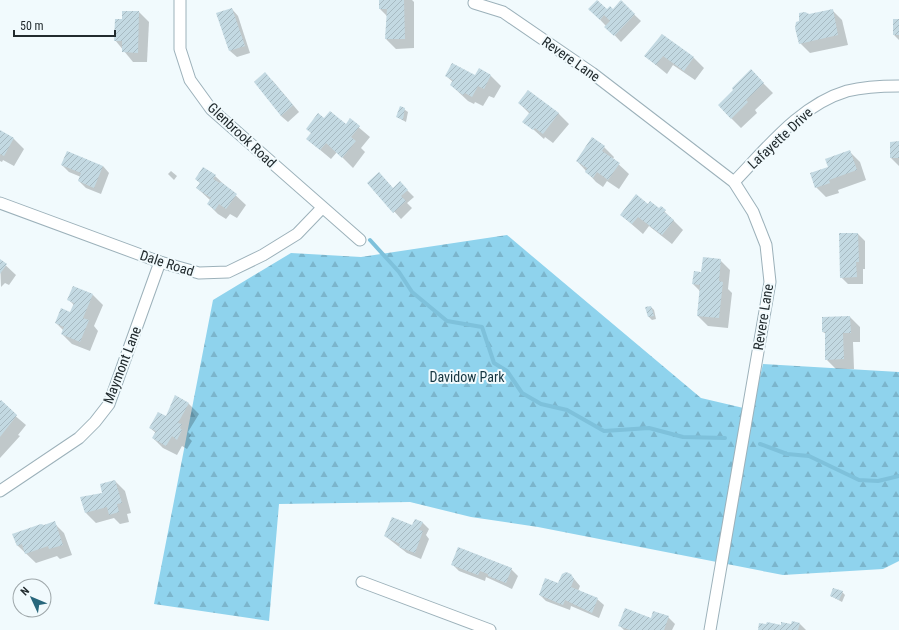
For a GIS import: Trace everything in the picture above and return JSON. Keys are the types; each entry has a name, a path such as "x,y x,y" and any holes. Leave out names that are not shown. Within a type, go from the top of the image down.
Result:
{"street":[{"name":"Glenbrook Road","path":"180,0 180,49 190,80 211,109 360,240"},
{"name":"Revere Lane","path":"474,3 503,12 592,73 734,182 753,212 766,245 770,282 710,630"},
{"name":"Lafayette Drive","path":"734,182 771,143 813,106 848,91 899,86"},
{"name":"Dale Road","path":"0,203 160,262 199,273 228,272 263,255 297,234 322,208"},
{"name":"Maymont Lane","path":"0,491 79,438 96,422 109,404 160,262"},
{"path":"362,582 490,630"}],"green space":[{"name":"Davidow Park","path":"507,235 701,398 752,410 763,364 899,372 899,561 883,569 783,575 538,527 471,517 410,502 279,504 269,621 154,604 213,300 291,253 361,257"}],"building":[{"path":"379,0 404,0 405,39 385,39 387,9 379,9"},
{"path":"597,0 607,9 610,6 613,9 621,0 635,14 614,36 604,27 610,21 604,15 600,20 588,9"},
{"path":"232,8 245,46 229,51 216,13"},
{"path":"833,9 838,35 799,44 795,28 796,22 799,21 799,13 805,12 809,14"},
{"path":"122,11 139,11 138,53 122,52 122,41 114,41 115,19 122,19"},
{"path":"893,19 899,19 899,35 893,35"},
{"path":"662,34 694,57 684,71 663,56 656,65 644,56"},
{"path":"452,63 475,75 479,68 491,75 484,89 478,86 472,97 465,93 463,95 450,85 453,80 445,76"},
{"path":"751,69 764,83 746,100 748,102 731,119 718,105"},
{"path":"265,72 293,105 281,116 254,82"},
{"path":"528,90 559,113 543,134 535,128 533,130 522,122 530,112 518,103"},
{"path":"400,106 405,108 403,120 396,117"},
{"path":"330,111 346,124 350,118 360,126 351,137 356,141 342,158 326,143 320,150 306,139 311,133 306,129 318,113 324,118"},
{"path":"0,130 14,138 4,156 0,154"},
{"path":"592,137 605,146 602,151 620,163 608,180 597,172 593,178 585,172 587,168 576,161"},
{"path":"899,141 899,158 890,158 890,142"},
{"path":"850,150 857,170 829,180 830,183 815,188 810,173 828,167 825,159"},
{"path":"67,151 103,166 94,188 78,181 81,173 61,165"},
{"path":"203,167 216,175 213,179 220,183 221,182 237,194 226,209 219,204 215,210 207,204 211,198 196,188 200,183 195,179"},
{"path":"379,172 393,188 400,181 408,190 401,196 406,201 393,213 367,183"},
{"path":"636,194 648,204 650,201 659,208 661,206 666,210 664,212 674,220 662,235 638,217 632,224 620,215"},
{"path":"839,233 858,233 859,262 856,262 857,277 840,278"},
{"path":"703,257 721,259 719,281 723,282 719,318 697,316 700,285 692,284 694,271 701,272"},
{"path":"0,259 7,264 0,274"},
{"path":"73,286 93,294 83,318 89,320 80,342 61,334 64,327 55,323 61,308 70,312 74,303 67,300"},
{"path":"651,306 654,316 648,317 645,307"},
{"path":"850,316 851,333 843,333 844,359 825,360 825,332 822,332 822,317"},
{"path":"175,395 189,403 178,423 182,424 180,428 182,430 177,440 172,436 166,446 152,438 156,431 149,428 158,412 166,416"},
{"path":"1,400 17,415 0,437 0,401"},
{"path":"115,480 122,503 117,504 119,512 109,515 107,507 85,513 80,497 102,493 100,484"},
{"path":"392,517 412,525 415,519 423,522 419,530 423,531 415,553 399,547 400,544 384,536"},
{"path":"55,521 63,545 49,549 48,546 25,554 22,544 17,546 12,534"},
{"path":"458,547 512,568 506,583 480,571 478,575 451,565"},
{"path":"566,572 571,574 574,579 571,587 598,598 592,613 565,600 563,605 539,595 545,578 558,583 562,574"},
{"path":"833,588 843,591 839,600 830,596"},
{"path":"625,608 651,618 653,611 669,616 664,630 630,630 618,626"},
{"path":"792,621 800,623 798,630 758,630 759,623 766,624 767,622 781,625 781,622 791,624"}],"waterway":[{"path":"370,240 399,272 412,292 447,321 482,327 494,363 507,371 522,393 541,404 567,410 604,431 649,428 683,437 725,438"},
{"path":"760,444 787,454 809,456 859,480 878,481 899,476"}]}
